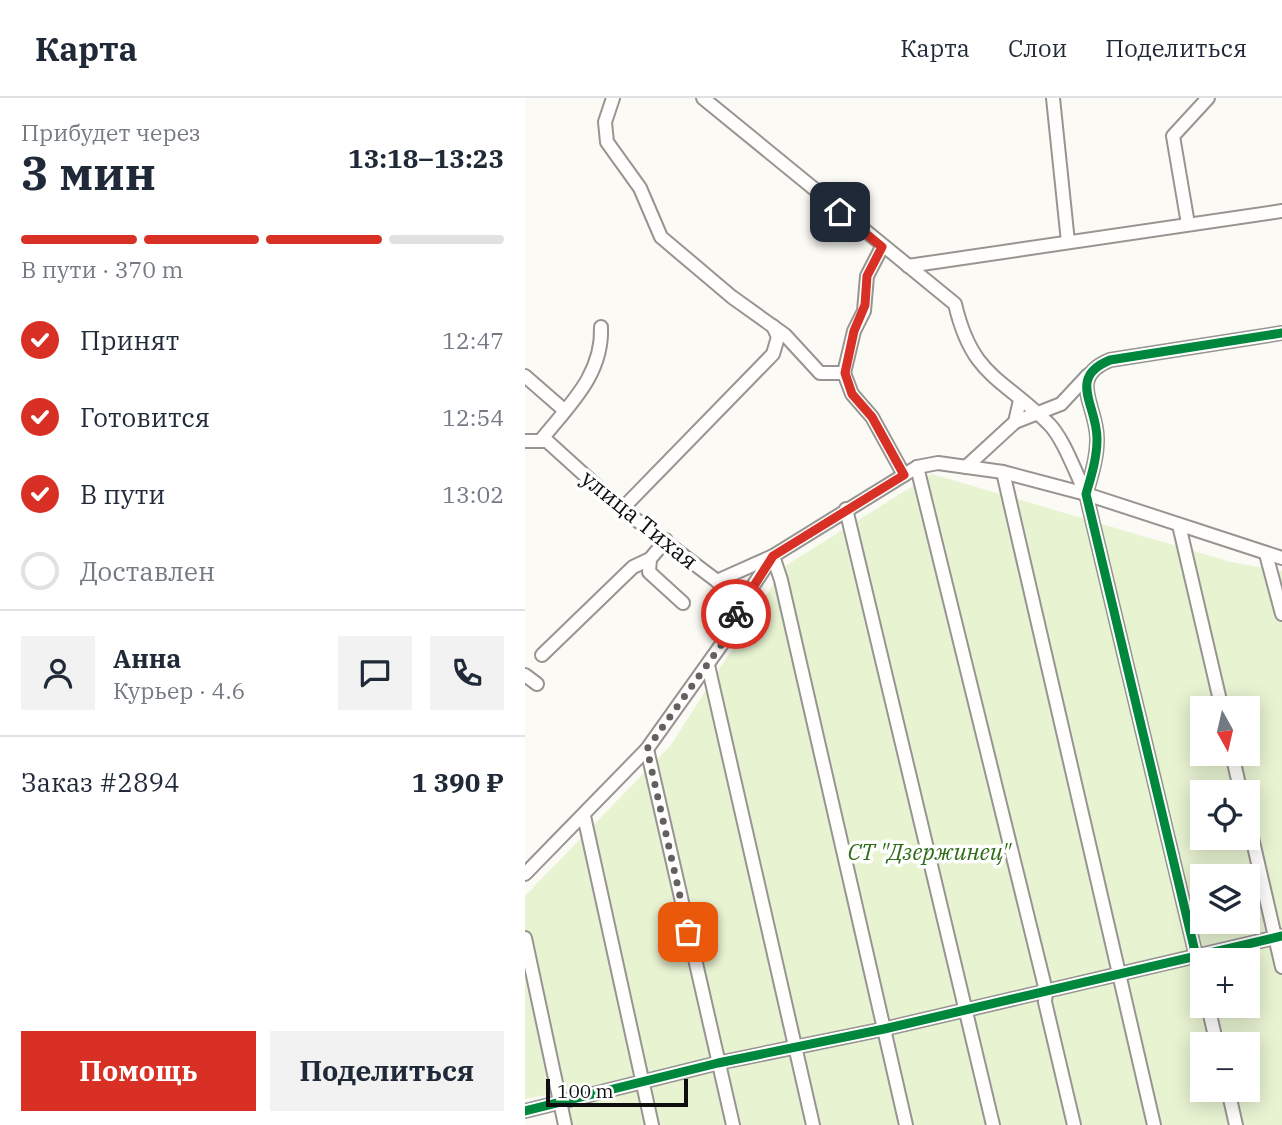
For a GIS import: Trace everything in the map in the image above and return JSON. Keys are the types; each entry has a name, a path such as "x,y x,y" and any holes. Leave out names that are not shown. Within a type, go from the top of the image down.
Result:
{"street":[{"path":"613,98 605,122 607,142 640,188 661,237 732,297 785,335 820,373 845,373"},
{"path":"703,98 955,304 963,336 974,357 1050,425 1086,494 1194,948"},
{"path":"1053,98 1068,242"},
{"path":"1188,225 1173,135 1208,98"},
{"path":"908,266 1282,211"},
{"path":"882,247 867,276 865,305 854,331 845,373 852,394 872,417 904,475"},
{"path":"622,509 773,354 778,337 773,326"},
{"path":"525,441 541,440 592,374 598,359 601,327"},
{"path":"966,467 1015,422 1061,404 1095,366 1111,360 1282,333"},
{"path":"1086,494 1097,438 1087,389 1088,374"},
{"path":"525,376 564,410"},
{"path":"1015,422 1020,400"},
{"name":"улица Тихая","path":"541,440 547,441 622,509 717,580 740,604"},
{"path":"717,580 773,556 917,467 938,463 1003,472 1086,494 1282,558"},
{"path":"917,467 1046,991 1045,1002 1074,1125"},
{"path":"1003,472 1154,1125"},
{"path":"846,509 993,1125"},
{"path":"1179,525 1219,696"},
{"path":"542,655 633,567 650,559 666,540"},
{"path":"1266,554 1282,614"},
{"path":"525,874 647,749 729,634 740,604 773,556"},
{"path":"773,556 781,580 906,1125"},
{"path":"650,559 649,572 683,603"},
{"path":"708,665 813,1125"},
{"path":"525,674 537,684"},
{"path":"647,749 733,1125"},
{"path":"584,816 652,1125"},
{"path":"1256,850 1279,936 1282,967"},
{"path":"1229,948 1279,936"},
{"path":"525,938 565,1125"},
{"path":"525,1111 718,1063 884,1029 1190,957"},
{"path":"1231,1102 1237,1125"}],"green space":[{"name":"СТ \"Дзержинец\"","path":"932,474 1231,562 1282,571 1282,1125 571,1125 563,1092 525,1099 525,896 671,745 785,566"}],"cycle path":[{"path":"1194,948 1086,494 1095,461 1097,440 1087,384 1097,367 1110,360 1282,333"},
{"path":"525,1111 718,1063 884,1029 1282,936"}],"way so far":[{"path":"688,932 647,749 729,634 736,614"}],"route":[{"path":"736,614 773,556 904,475 872,417 852,394 845,373 854,331 864,311 867,276 882,247 840,212"}]}
